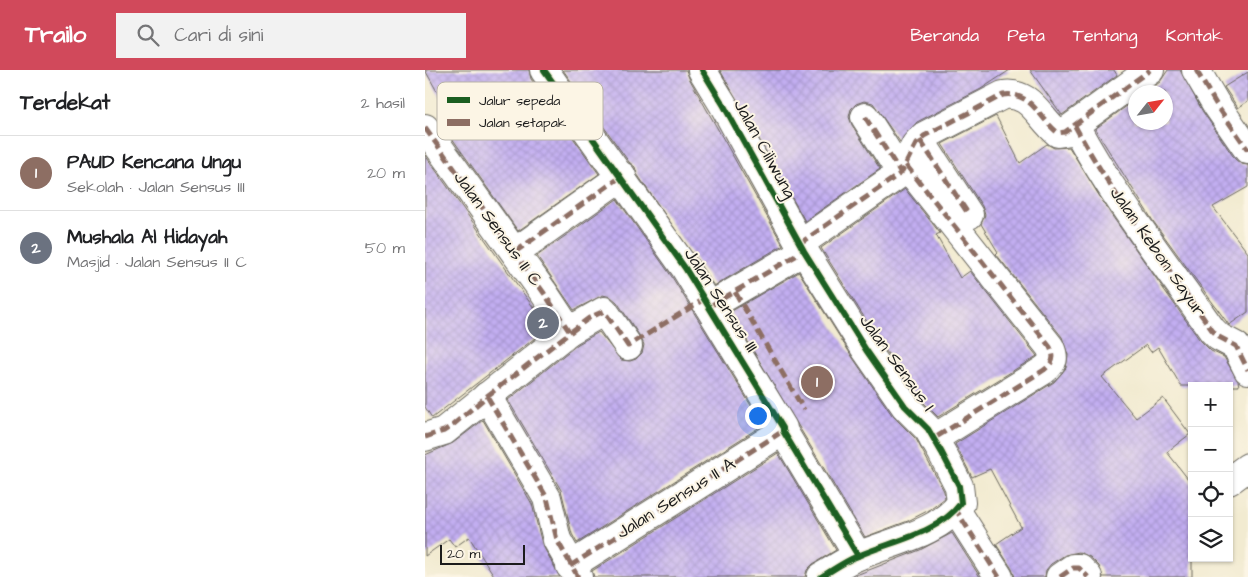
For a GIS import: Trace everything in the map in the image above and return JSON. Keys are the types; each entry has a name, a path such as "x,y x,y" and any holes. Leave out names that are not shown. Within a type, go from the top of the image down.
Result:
{"street":[{"name":"Jalan Sensus III","path":"544,70 553,82"},
{"name":"Jalan Ciliwung","path":"701,70 724,106 802,248"},
{"path":"710,306 802,248 903,169 920,140 1003,95 1010,94 1030,100 1049,125 1067,129 1150,70"},
{"path":"1196,70 1216,104 1248,150"},
{"path":"865,117 903,169 1045,341 1054,357 1053,361 1044,370 933,439"},
{"name":"Jalan Sensus II C","path":"425,128 515,252 569,331"},
{"name":"Jalan Kebon Sayur","path":"1067,129 1090,154 1147,239 1212,330 1219,337 1236,346 1248,370"},
{"name":"Jalan Sensus III","path":"596,140 710,306 858,556"},
{"path":"920,140 969,215"},
{"path":"515,252 622,176"},
{"name":"Jalan Sensus I","path":"802,248 871,358 905,406 928,429 959,486 958,507 999,577"},
{"path":"425,437 444,431 569,331 604,311 628,346"},
{"path":"487,396 547,498 557,540 574,571"},
{"name":"Jalan Sensus II A","path":"574,571 783,431"},
{"path":"1233,478 1248,467"},
{"path":"821,577 858,556 894,543 948,518 958,507"},
{"path":"1060,577 1073,568 1079,568 1088,577"}],"building":[{"path":"425,70 529,70 533,82 437,82 437,92"},
{"path":"563,70 686,70 783,245 714,286 637,174 635,167 629,162 603,126 603,82 572,82"},
{"path":"720,70 1010,70 981,89 917,122 900,142 873,103 864,101 856,104 851,109 849,117 852,125 880,169 805,221"},
{"path":"1030,70 1114,70 1117,75 1062,115"},
{"path":"1168,70 1180,70 1203,112 1235,159 1241,164 1248,165 1248,187 1213,207 1248,253 1248,312 1229,325 1153,221 1095,129 1128,105 1128,130 1173,130 1173,85 1156,85"},
{"path":"1248,72 1248,101 1238,108 1224,87"},
{"path":"996,116 1020,163 1047,144 1054,148 1069,147 1110,213 1199,339 1211,351 1224,357 1238,381 1239,386 1233,386 1233,382 1188,382 1188,386 1181,386 1158,347 1151,352 1146,345 1102,377 1136,418 1163,398 1188,431 1188,436 1167,452 1188,479 1188,562 1192,562 1192,577 1103,577 1099,566 1090,557 1079,552 1065,555 1051,564 1046,570 1045,577 1015,577 996,544 1021,527 990,469 972,477 955,444 1054,382 1066,368 1068,355 1062,337 996,254 998,252 981,224 985,215 982,206 942,144"},
{"path":"453,140 575,140 599,174 518,231"},
{"path":"425,155 548,328 432,418 425,407"},
{"path":"905,189 940,233 936,235 960,278 970,271 1037,356 938,417 917,396 879,341 821,248"},
{"path":"617,199 672,277 763,425 577,543 572,534 561,490 508,400 578,344 599,332 621,360 630,361 636,359 642,353 644,345 641,338 617,302 611,297 603,295 574,310 537,256"},
{"path":"799,272 853,358 892,415 916,439 944,491 945,498 931,509 908,521 865,537 730,312"},
{"path":"483,420 532,504 542,544 560,577 495,577 469,537 455,547 449,539 425,556 425,455 453,443"},
{"path":"778,453 836,550 813,564 807,570 805,577 594,577 592,571"},
{"path":"952,533 980,577 851,577 920,550"}],"marked path":[{"path":"799,244 901,173 916,144 924,136 1003,95 1013,95 1028,101 1058,133 1065,132 1150,70"},
{"path":"1196,70 1216,104 1248,150"},
{"path":"865,117 901,173"},
{"path":"1075,126 1106,179 1158,255 1212,330 1219,337 1236,346 1248,370"},
{"path":"425,128 544,293 569,331"},
{"path":"920,140 969,215"},
{"path":"906,165 1050,347 1053,354 1052,362 1044,370 933,439"},
{"path":"515,252 622,176"},
{"path":"710,306 804,251"},
{"path":"735,292 804,410"},
{"path":"425,437 444,431 454,424 487,396 589,318 604,311 628,346 714,293"},
{"path":"487,396 547,498 557,540 578,577"},
{"path":"570,566 783,431"},
{"path":"958,507 956,510 999,577"},
{"path":"1060,577 1073,568 1079,568 1088,577"}],"cycle path":[{"path":"544,70 553,82"},
{"path":"702,70 804,251 866,350 905,406 928,429 959,486 961,503 940,522 914,536 853,558 821,577"},
{"path":"594,140 685,268 783,428 783,431 858,556"}],"place":[{"name":"Mushala Al Hidayah","path":"543,323"},
{"name":"PAUD Kencana Ungu","path":"817,382"}]}
